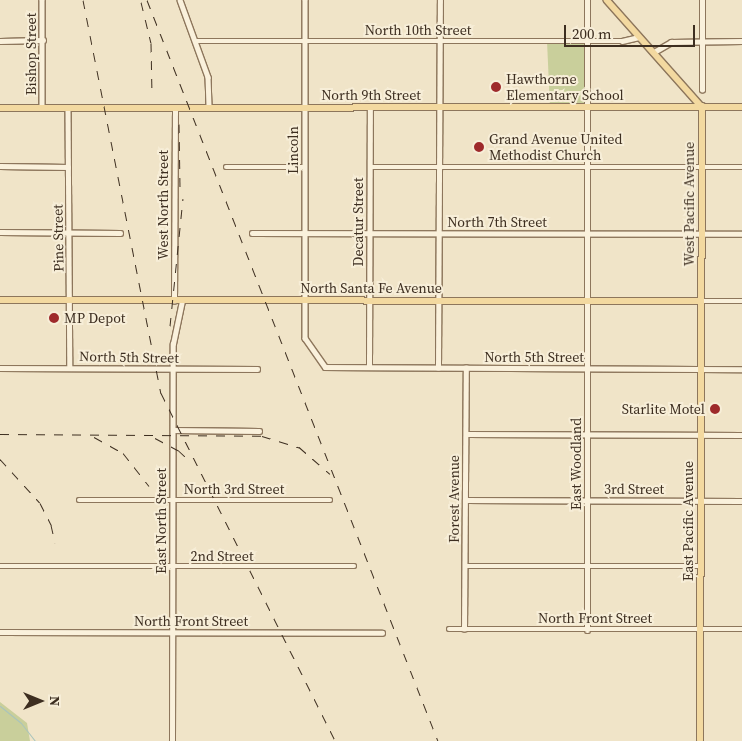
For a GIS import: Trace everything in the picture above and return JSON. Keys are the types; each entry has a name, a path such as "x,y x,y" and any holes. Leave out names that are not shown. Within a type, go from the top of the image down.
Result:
{"main road":[{"path":"608,0 702,107"},
{"name":"West Pacific Avenue","path":"701,301 702,107"},
{"name":"North 9th Street","path":"0,108 742,107"},
{"name":"North Santa Fe Avenue","path":"0,300 182,302 304,300 701,301"},
{"name":"East Pacific Avenue","path":"700,741 701,301"}],"street":[{"name":"Bishop Street","path":"42,0 42,108"},
{"path":"180,0 208,77 209,107"},
{"name":"Lincoln","path":"305,0 305,338 325,367"},
{"path":"438,368 440,0"},
{"name":"East Woodland","path":"586,630 588,434 585,300 585,108 587,0"},
{"path":"702,0 702,90"},
{"name":"North 10th Street","path":"195,41 622,41 639,37"},
{"path":"0,41 43,40"},
{"path":"654,52 671,42 742,41"},
{"name":"Decatur Street","path":"368,367 370,107"},
{"name":"Pine Street","path":"68,108 70,368"},
{"name":"West North Street","path":"174,301 175,108"},
{"path":"0,166 68,166"},
{"path":"370,167 742,166"},
{"path":"226,167 304,167"},
{"path":"0,232 120,233"},
{"name":"North 7th Street","path":"252,232 742,234"},
{"name":"North Santa Fe Avenue","path":"701,301 742,301"},
{"name":"East North Street","path":"172,741 173,344 182,302"},
{"name":"North 5th Street","path":"325,367 742,369"},
{"name":"North 5th Street","path":"0,368 257,369"},
{"name":"Forest Avenue","path":"464,629 466,368"},
{"path":"173,430 259,431"},
{"path":"466,434 742,435"},
{"name":"North 3rd Street","path":"79,500 330,500"},
{"name":"3rd Street","path":"465,500 742,501"},
{"name":"2nd Street","path":"0,566 354,566"},
{"path":"465,566 700,566"},
{"name":"North Front Street","path":"449,629 742,629"},
{"name":"North Front Street","path":"0,632 382,633"}],"green space":[{"path":"547,41 586,41 585,108 550,108"},
{"path":"0,702 27,723 30,741 0,741"}],"waterway":[{"path":"0,706 21,723 35,741"}],"railway":[{"path":"83,0 161,393 335,741"},
{"path":"147,0 438,741"},
{"path":"141,2 151,43 152,95"},
{"path":"179,124 180,190"},
{"path":"170,326 183,199"},
{"path":"0,434 262,436 299,447 330,474"},
{"path":"94,437 123,453 149,486"},
{"path":"155,438 178,450 190,461"},
{"path":"0,459 40,503 51,525 55,543"}],"place":[{"name":"Hawthorne Elementary School","path":"496,87"},
{"name":"Grand Avenue United Methodist Church","path":"479,147"},
{"name":"MP Depot","path":"54,318"},
{"name":"Starlite Motel","path":"715,409"}]}
